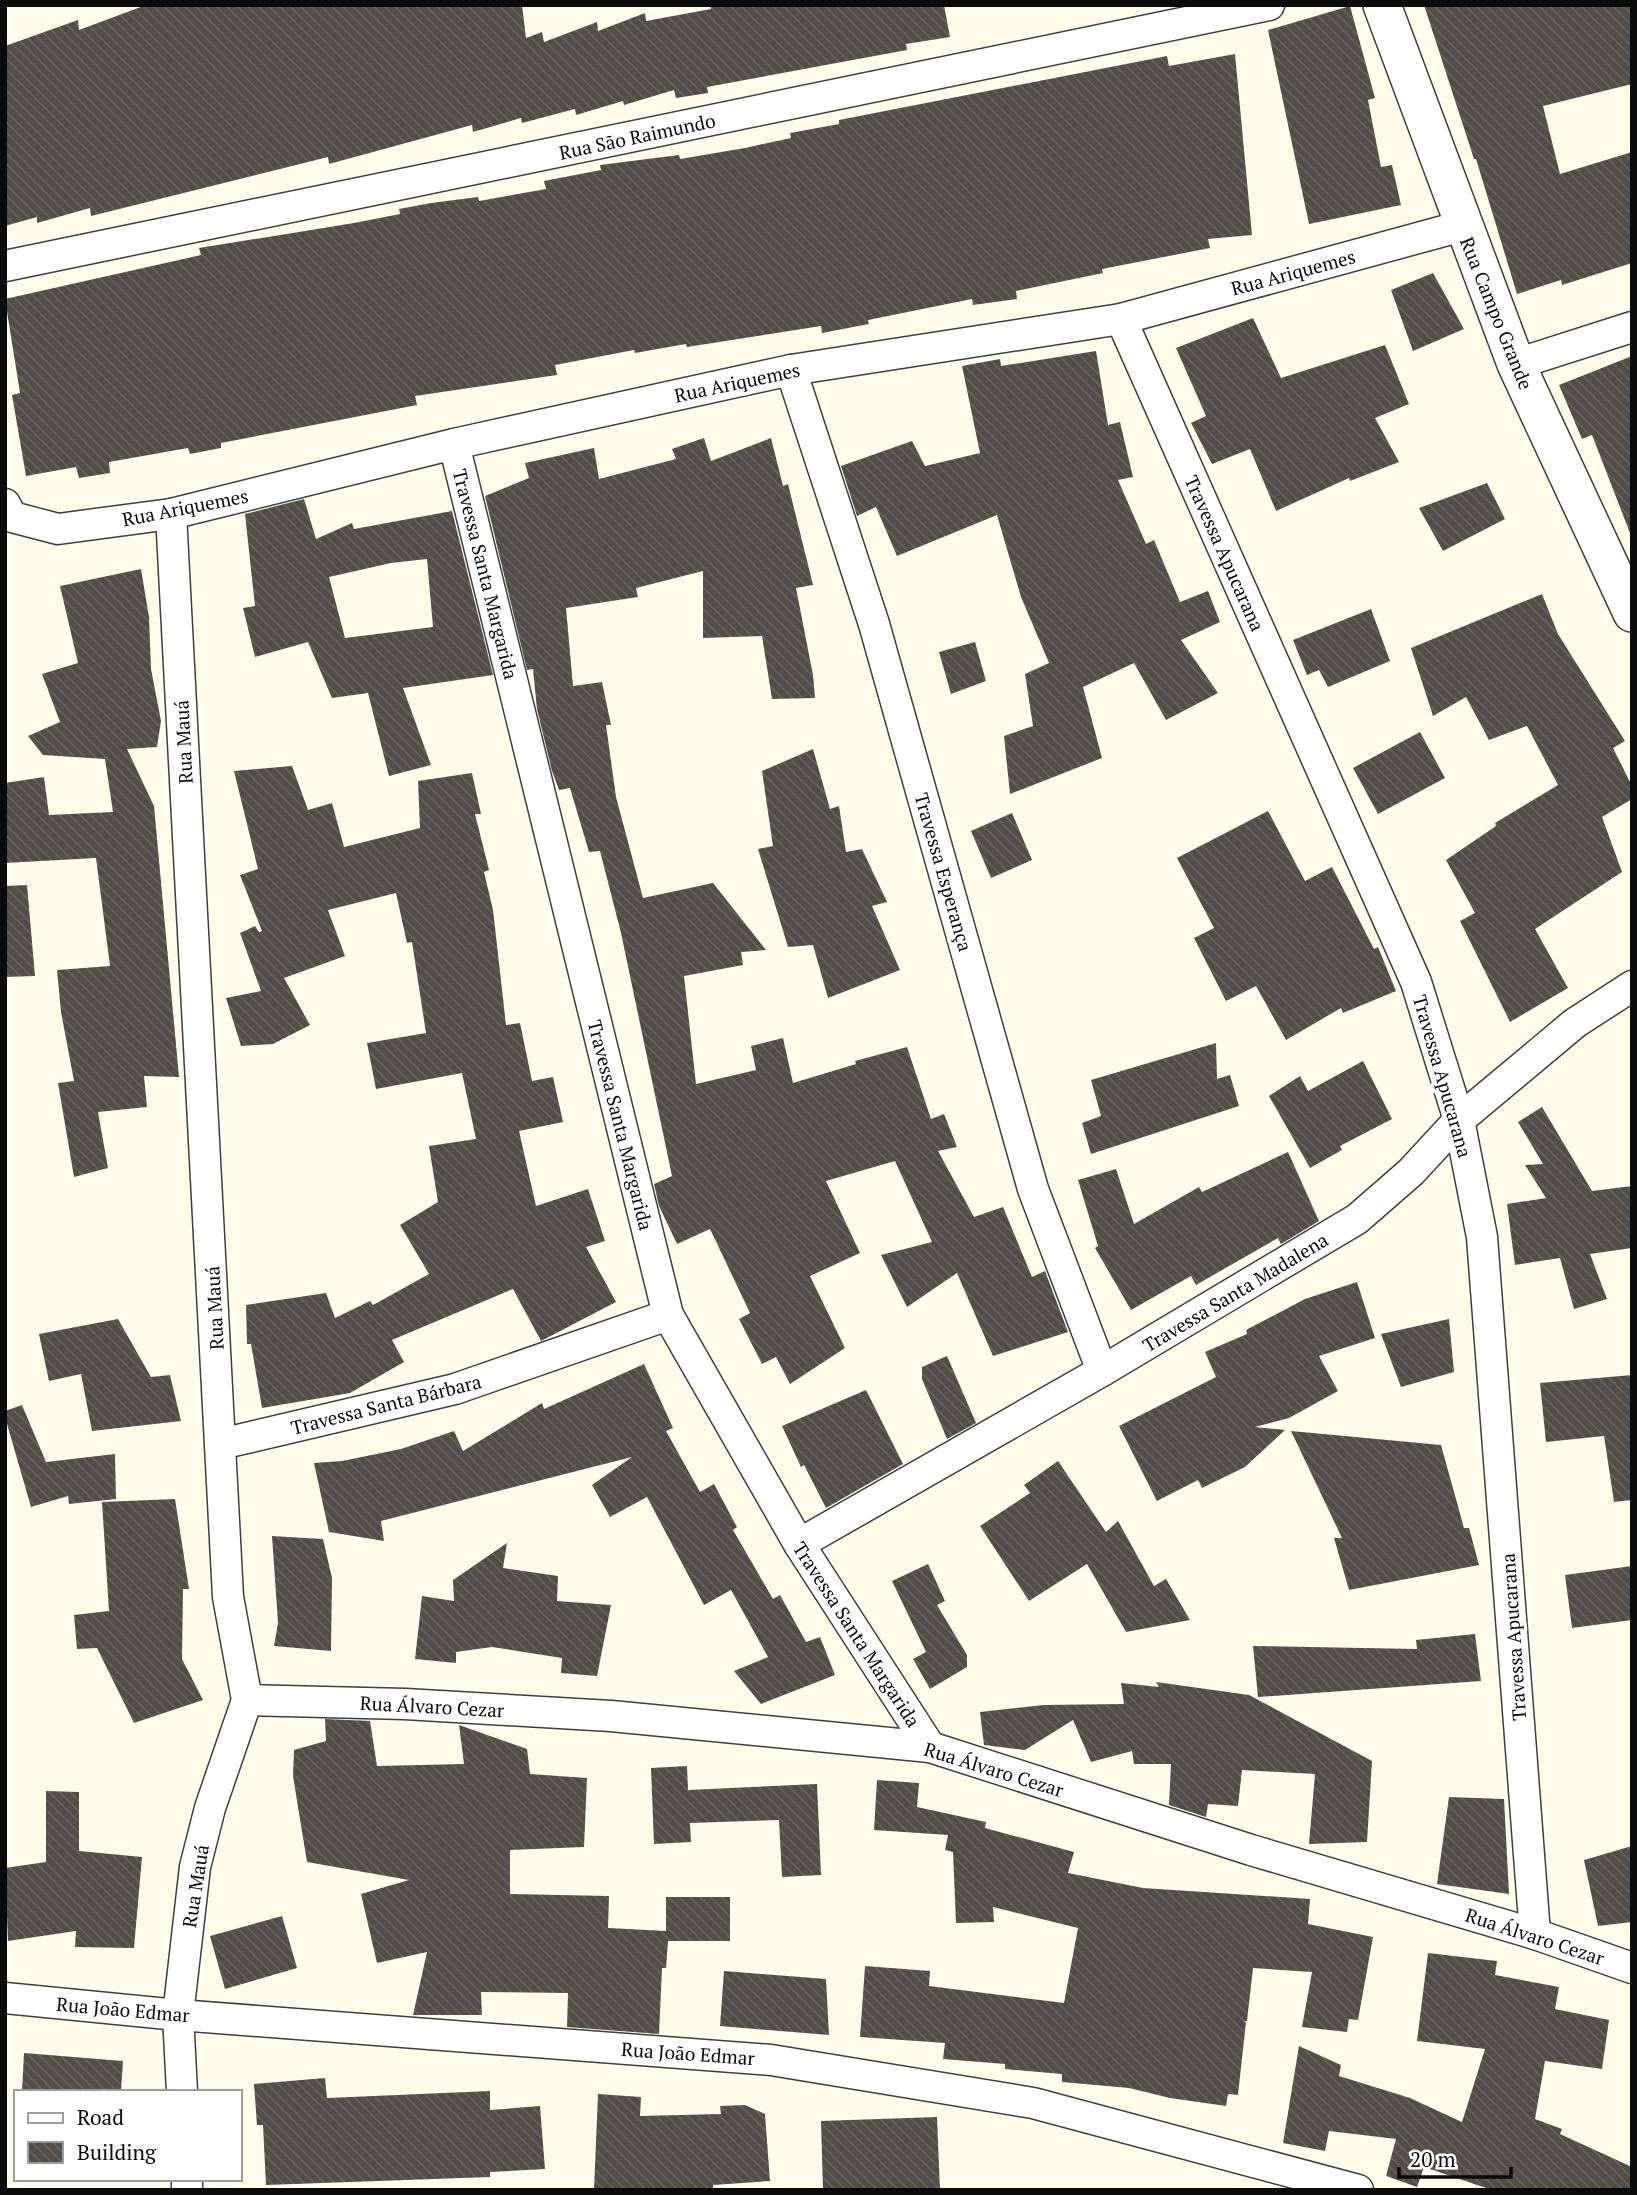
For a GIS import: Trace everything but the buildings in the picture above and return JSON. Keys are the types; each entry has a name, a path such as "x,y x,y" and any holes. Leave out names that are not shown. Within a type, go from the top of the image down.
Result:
{"street":[{"name":"Rua São Raimundo","path":"5,266 1269,5"},
{"name":"Rua Campo Grande","path":"1382,5 1462,226 1516,364 1632,613"},
{"name":"Rua Ariquemes","path":"9,510 58,529 171,514 454,444 790,370 1121,319 1462,226"},
{"name":"Travessa Apucarana","path":"1121,319 1416,982 1459,1121 1482,1237 1535,1934"},
{"path":"1516,364 1632,327"},
{"name":"Travessa Esperança","path":"790,370 874,624 1033,1189 1102,1371"},
{"name":"Travessa Santa Margarida","path":"454,444 668,1315 799,1544 930,1747"},
{"name":"Rua Mauá","path":"171,514 228,1597 247,1700 210,1808 195,1867 177,2014 182,2090"},
{"name":"Travessa Santa Madalena","path":"799,1544 1102,1371 1357,1219 1411,1172 1459,1121 1575,1023 1632,986"},
{"name":"Travessa Santa Bárbara","path":"221,1444 455,1390 668,1315"},
{"name":"Rua Álvaro Cezar","path":"247,1700 405,1703 611,1717 930,1747 1251,1850 1535,1934 1632,1968"},
{"name":"Rua João Edmar","path":"5,1998 771,2060 1032,2103 1358,2190"}]}
